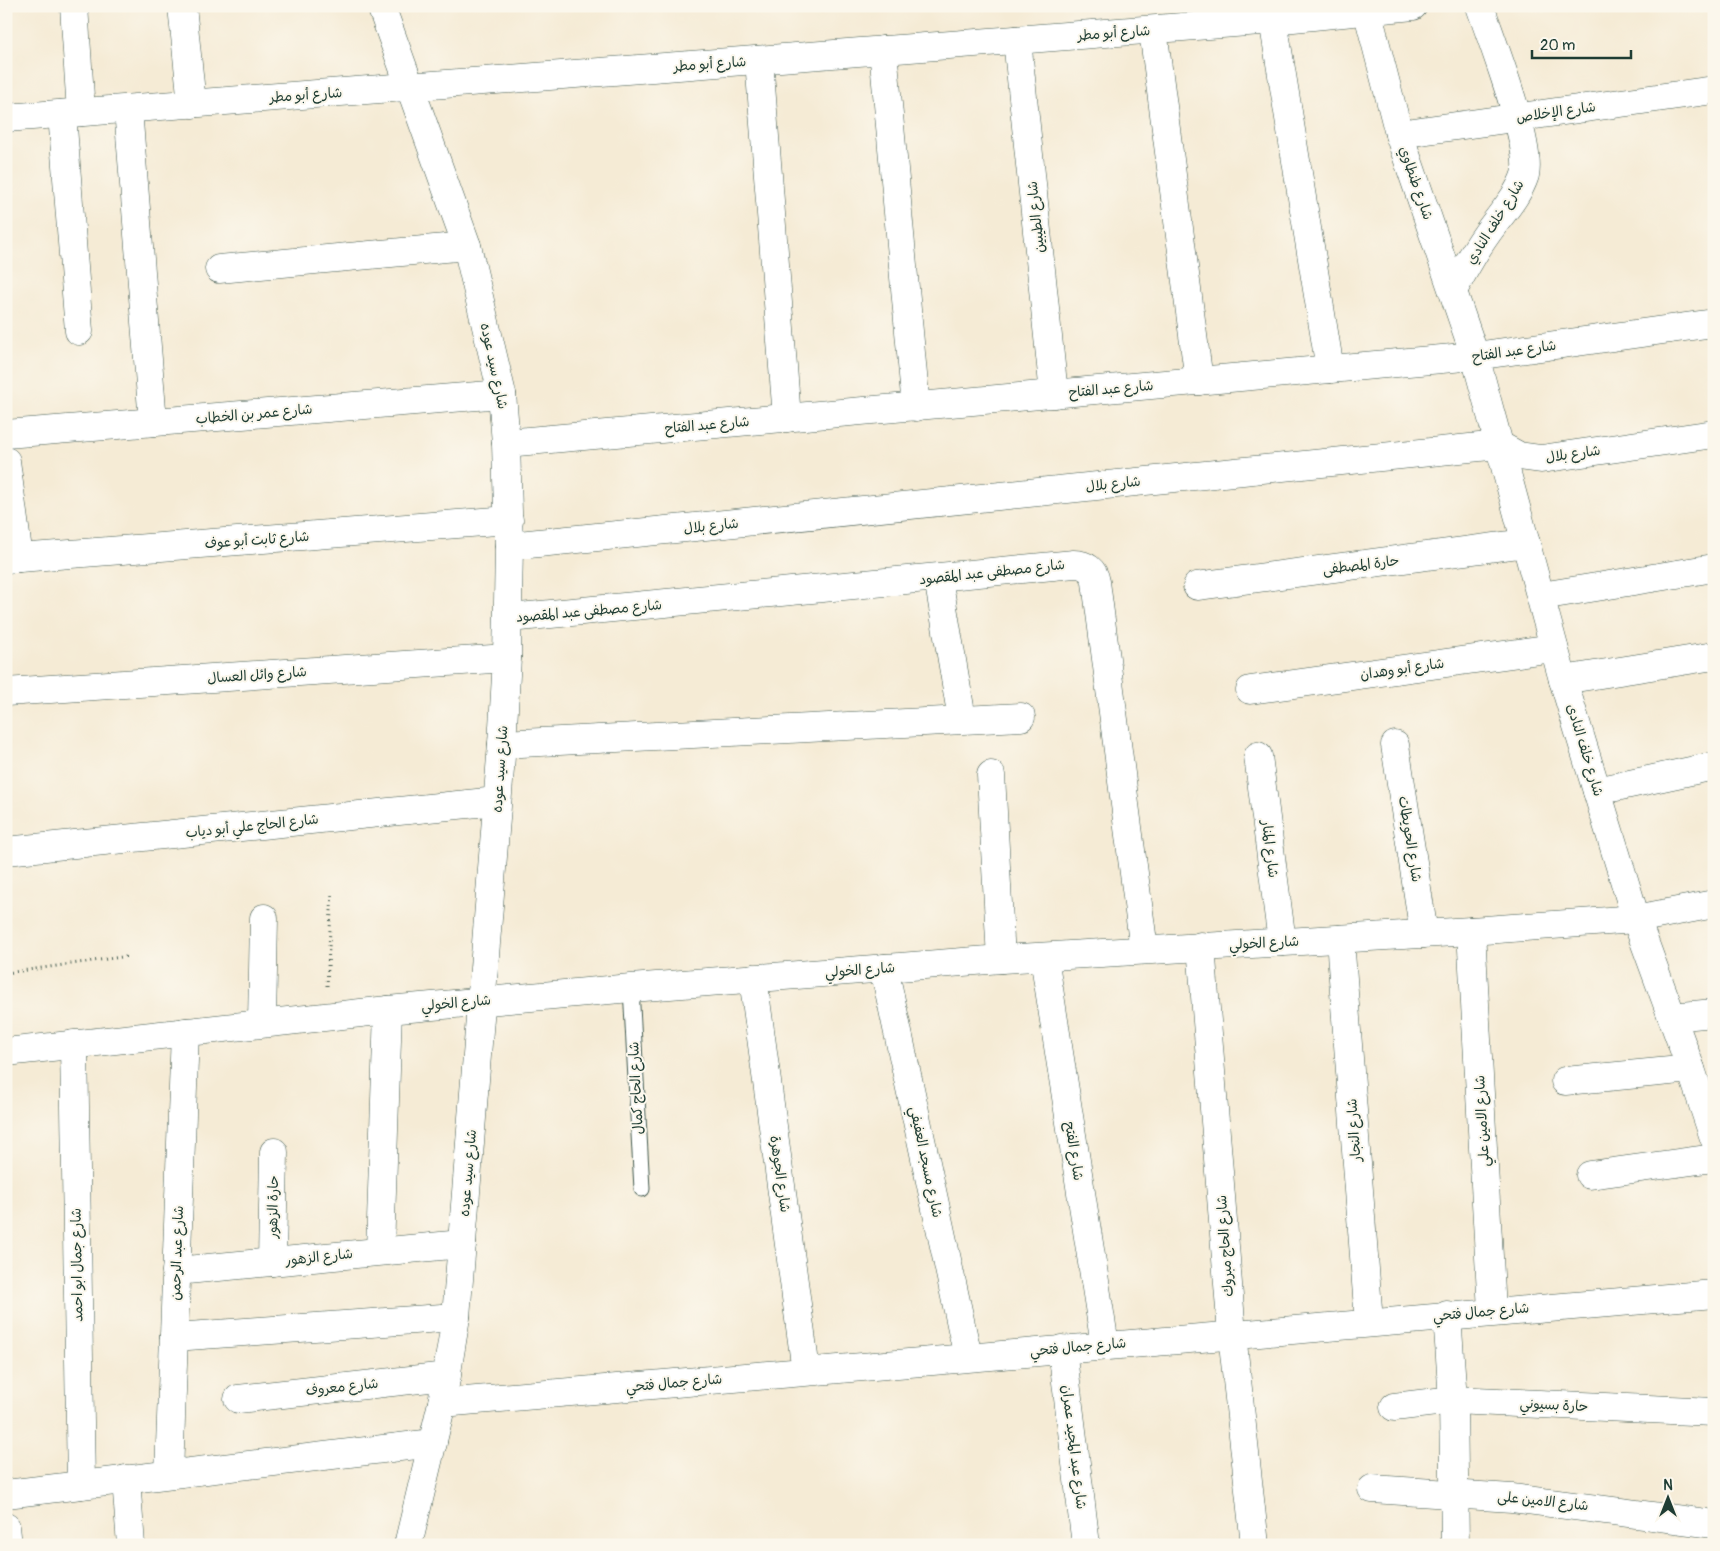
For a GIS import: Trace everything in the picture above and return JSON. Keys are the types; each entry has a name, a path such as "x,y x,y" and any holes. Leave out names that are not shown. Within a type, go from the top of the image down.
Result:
{"street":[{"path":"74,6 72,113 79,331"},
{"path":"182,6 192,104"},
{"name":"شارع سيد عوده","path":"381,6 409,87 442,171 466,246 502,394 509,533 509,618 502,744 456,1317 442,1403 408,1545"},
{"name":"شارع أبو مطر","path":"6,118 1152,30 1413,6"},
{"name":"شارع خلف النادي","path":"1453,291 1476,249 1518,190 1525,173 1526,153 1517,118 1480,6"},
{"name":"شارع طنطاوي","path":"1366,9 1399,134 1475,356"},
{"path":"1273,20 1330,369"},
{"path":"1152,30 1200,381"},
{"name":"شارع الطيبين","path":"1017,40 1054,394"},
{"path":"883,50 916,407"},
{"path":"759,60 788,418"},
{"name":"شارع الإخلاص","path":"1399,134 1714,90"},
{"path":"128,109 153,422"},
{"path":"219,269 466,246"},
{"name":"شارع عبد الفتاح","path":"506,444 1475,356 1714,324"},
{"name":"شارع خلف النادى","path":"1475,356 1563,680 1636,919 1692,1069 1713,1133"},
{"name":"شارع عمر بن الخطاب","path":"6,434 502,394"},
{"name":"شارع بلال","path":"509,533 1499,444 1519,456 1541,459 1714,434"},
{"path":"6,461 13,559"},
{"name":"شارع ثابت أبو عوف","path":"13,559 509,533"},
{"name":"حارة المصطفى","path":"1197,586 1526,544"},
{"name":"شارع مصطفى عبد المقصود","path":"509,618 1074,564 1086,566 1095,576 1144,950"},
{"path":"1541,596 1714,568"},
{"path":"938,578 962,719"},
{"name":"شارع أبو وهدان","path":"1250,690 1554,648"},
{"path":"1563,680 1714,656"},
{"name":"شارع وائل العسال","path":"6,692 507,658"},
{"path":"502,744 1021,717"},
{"name":"شارع الحويطات","path":"1395,745 1424,934"},
{"name":"شارع المنار","path":"1258,756 1282,942"},
{"path":"1597,791 1714,766"},
{"path":"991,775 1001,960"},
{"name":"شارع الحاج علي أبو دياب","path":"6,851 497,801"},
{"name":"شارع الخولي","path":"6,1052 388,1010 631,988 1201,946 1471,932 1636,919 1714,904"},
{"path":"262,1023 264,918"},
{"name":"شارع الامين علي","path":"1471,932 1492,1311"},
{"name":"شارع النجار","path":"1340,939 1369,1322"},
{"name":"شارع الحاج مبروك","path":"1201,946 1232,1334 1255,1545"},
{"name":"شارع الفتح","path":"1044,957 1105,1345"},
{"name":"شارع مسجد العفيفي","path":"884,968 968,1357"},
{"name":"شارع الجوهرة","path":"754,978 806,1371"},
{"path":"380,1251 388,1010"},
{"path":"1672,1017 1714,1013"},
{"name":"شارع عبد الرحمن","path":"168,1474 185,1032"},
{"name":"شارع جمال ابو احمد","path":"74,1044 81,1485"},
{"path":"1566,1081 1692,1069"},
{"name":"حارة الزهور","path":"272,1262 274,1152"},
{"path":"1590,1176 1714,1158"},
{"name":"شارع الزهور","path":"176,1270 462,1244"},
{"name":"شارع جمال فتحي","path":"442,1403 1492,1311 1714,1294"},
{"path":"1447,1315 1453,1400 1455,1545"},
{"path":"174,1337 456,1317"},
{"name":"شارع عبد المجيد عمران","path":"1062,1349 1086,1545"},
{"name":"شارع معروف","path":"238,1399 447,1376"},
{"name":"حارة بسيوني","path":"1394,1407 1453,1400 1714,1412"},
{"path":"6,1494 433,1443"},
{"path":"126,1479 131,1545"},
{"name":"شارع الامين على","path":"1372,1489 1454,1493 1570,1504 1714,1524"},
{"path":"6,1528 8,1545"}],"lane":[{"name":"شارع الحاج كمال","path":"631,988 642,1189"}],"path":[{"path":"325,1017 332,892"},
{"path":"6,972 129,956"}]}
